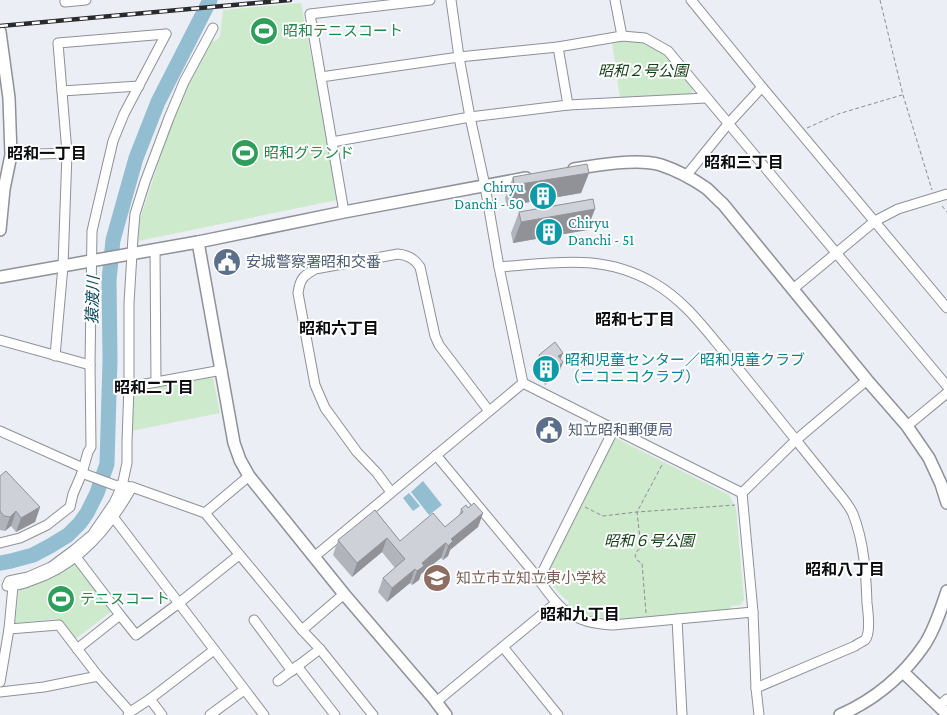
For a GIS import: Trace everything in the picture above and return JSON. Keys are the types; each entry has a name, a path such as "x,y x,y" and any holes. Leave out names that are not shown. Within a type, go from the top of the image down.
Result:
{"street":[{"path":"65,0 65,2 86,0"},
{"path":"344,212 310,14 430,0"},
{"path":"451,0 470,117 523,383"},
{"path":"615,0 622,36"},
{"path":"690,0 947,308"},
{"path":"7,586 39,578 58,570 76,557 114,518 127,463 130,254 135,214 150,167 184,82 213,28"},
{"path":"0,32 4,98 11,155 4,189 0,230"},
{"path":"0,543 35,532 70,507 91,447 92,232 113,141 124,114 166,34 58,43 67,153 63,266 55,356"},
{"path":"321,76 459,57 558,47 622,36 646,38 668,51 947,386"},
{"path":"558,47 568,105"},
{"path":"62,92 139,86"},
{"path":"686,176 728,124 762,87"},
{"path":"332,142 470,117 568,105 706,98"},
{"path":"11,155 67,153"},
{"path":"563,171 633,162 660,165 686,176 706,188 723,204 906,426 929,458 941,484 947,504"},
{"path":"0,277 198,242 534,176"},
{"path":"794,289 875,221 898,209 947,194"},
{"path":"198,242 234,443 240,460 249,476 314,557 446,715"},
{"path":"155,249 156,382"},
{"path":"391,492 336,424 325,408 315,385 298,294 300,282 306,275 315,269 398,254 406,254 416,260 420,267 435,336 439,345 489,411"},
{"path":"499,267 578,261 603,264 619,267 653,282 679,300 696,317 768,404 852,513 862,543 868,632 865,640 756,688"},
{"path":"0,340 90,365"},
{"path":"129,387 222,370"},
{"path":"742,493 796,440 867,380"},
{"path":"314,557 523,383"},
{"path":"523,383 742,493"},
{"path":"906,426 947,392"},
{"path":"539,579 614,430"},
{"path":"0,431 82,470 205,514 373,715"},
{"path":"436,455 556,602 564,610 576,617 595,624 613,624 753,612"},
{"path":"205,514 249,476"},
{"path":"0,682 9,629 7,586 10,581 51,566 92,535 123,486"},
{"path":"742,493 753,612 759,715"},
{"path":"114,518 264,715"},
{"path":"76,557 136,635 239,555"},
{"path":"840,715 857,707 883,690 903,672 925,643 939,614 947,591"},
{"path":"302,630 344,594"},
{"path":"436,702 556,602"},
{"path":"77,649 120,615"},
{"path":"677,619 682,715"},
{"path":"254,620 335,715"},
{"path":"9,629 59,625 129,713 214,650"},
{"path":"503,647 558,715"},
{"path":"278,681 320,650"},
{"path":"903,672 944,706"},
{"path":"0,692 44,687 98,676"},
{"path":"210,715 244,690"},
{"path":"150,699 162,715"}],"path":[{"path":"880,0 903,95 935,198"},
{"path":"799,132 838,114 903,95"},
{"path":"647,621 642,563 635,556 641,548 637,512 667,455"},
{"path":"577,503 603,516 744,504"}],"green space":[{"name":"昭和グランド","path":"301,3 312,61 318,62 337,200 138,241 135,234 177,106 209,40 216,41 220,36 223,10"},
{"name":"昭和２号公園","path":"643,41 663,52 693,89 691,96 620,98 612,42"},
{"path":"211,376 220,413 131,431 132,392"},
{"name":"昭和６号公園","path":"616,438 729,495 736,508 744,600 740,605 731,606 731,611 614,621 594,620 579,615 566,607 569,602 546,578 546,575"},
{"name":"テニスコート","path":"71,563 76,563 113,610 74,640 56,619 15,623 19,589 48,579"}],"water":[{"path":"423,481 442,505 429,515 411,492"},
{"path":"409,493 420,506 413,511 403,498"}],"building":[{"path":"587,164 589,173 514,185 513,177"},
{"path":"593,199 595,209 521,222 519,212"},
{"path":"555,342 563,353 558,356 563,362 549,374 539,366 542,364 540,362 542,359 539,355"},
{"path":"6,471 40,507 21,518 16,511 10,517 4,516 0,511 0,476"},
{"path":"474,503 483,513 451,539 453,541 448,546 446,543 444,544 422,563 424,566 417,571 415,569 392,588 383,578 405,559 387,538 357,563 338,540 375,510 400,541 433,513 445,527 463,512 461,509 466,505 468,508"}],"waterway":[{"name":"猿渡川","path":"0,563 33,555 68,535 87,513 97,493 107,464 110,360 109,280 113,240 136,158 158,102 210,0"}],"railway":[{"path":"0,26 290,0"}],"place":[{"name":"昭和テニスコート","path":"264,31"},
{"name":"昭和グランド","path":"245,153"},
{"name":"Chiryu Danchi - 50","path":"543,196"},
{"name":"Chiryu Danchi - 51","path":"549,232"},
{"name":"安城警察署昭和交番","path":"227,262"},
{"name":"昭和児童センター／昭和児童クラブ （ニコニコクラブ）","path":"546,369"},
{"name":"知立昭和郵便局","path":"549,430"},
{"name":"知立市立知立東小学校","path":"437,578"},
{"name":"テニスコート","path":"61,599"}],"district":[{"name":"昭和一丁目","path":"47,153"},
{"name":"昭和三丁目","path":"744,162"},
{"name":"昭和七丁目","path":"635,319"},
{"name":"昭和六丁目","path":"339,328"},
{"name":"昭和二丁目","path":"154,387"},
{"name":"昭和八丁目","path":"845,569"},
{"name":"昭和九丁目","path":"580,614"}]}
